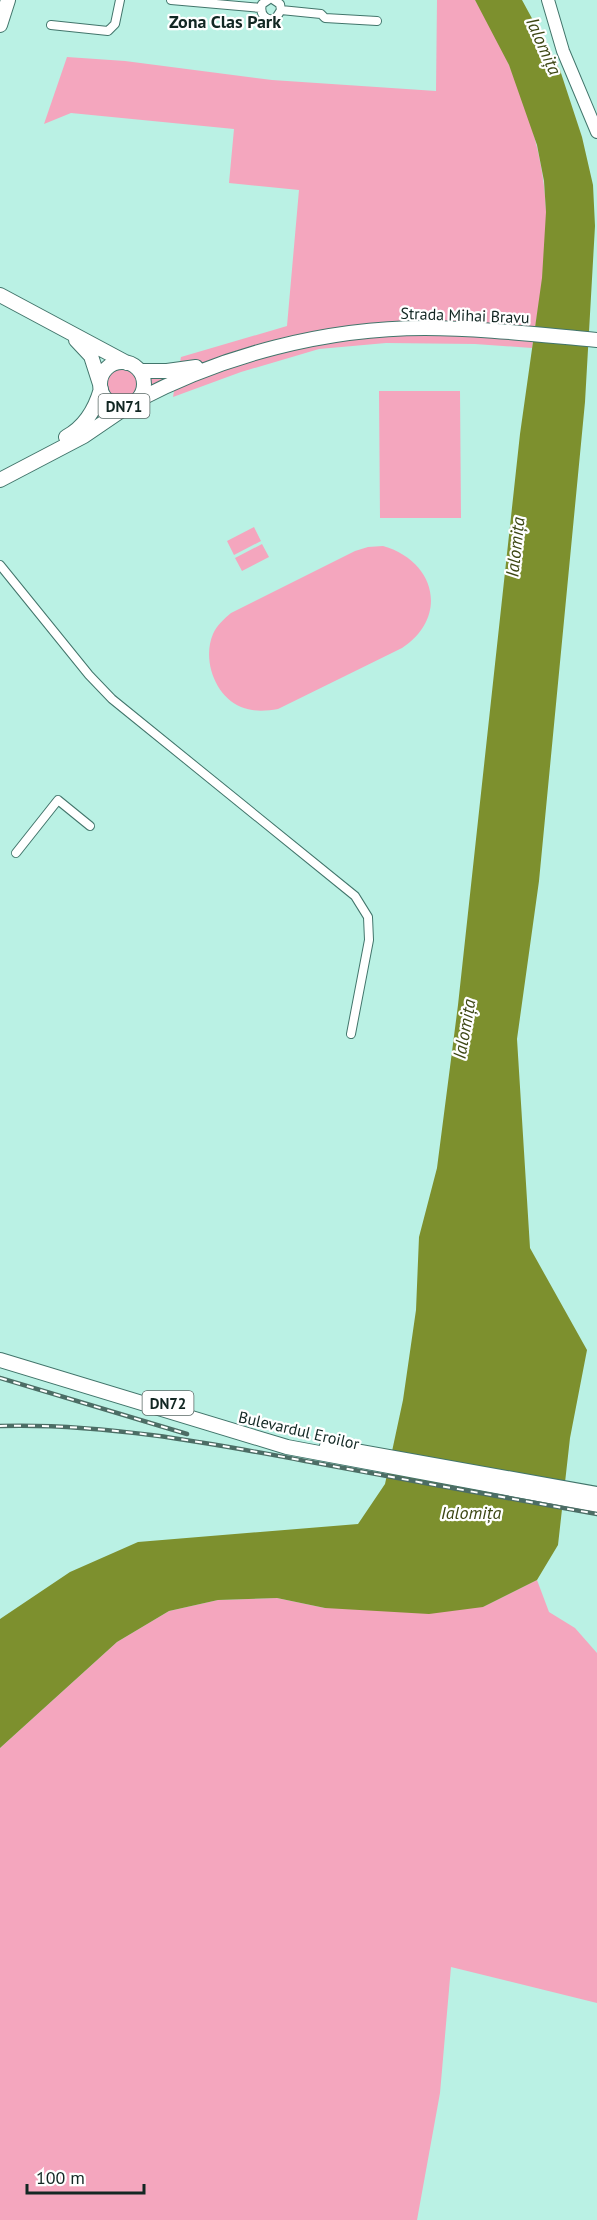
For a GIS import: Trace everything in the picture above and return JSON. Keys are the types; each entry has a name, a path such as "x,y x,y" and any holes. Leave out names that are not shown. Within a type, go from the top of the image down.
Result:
{"main road":[{"path":"0,25 8,0"},
{"path":"548,0 563,51 597,132"},
{"path":"0,295 127,363"},
{"name":"Strada Mihai Bravu","path":"0,480 69,445 108,422 132,404 179,380 228,362 300,343 359,332 427,328 597,340"},
{"path":"68,332 91,356 100,387"},
{"name":"Strada Mihai Bravu","path":"141,371 177,370 228,362"},
{"name":"DN71","path":"0,471 80,428 96,405 100,387 104,372 114,363 127,363 141,371 144,377 144,390 132,404 121,406 108,401 100,387"},
{"name":"Bulevardul Eroilor","path":"0,1352 335,1452 597,1505"},
{"name":"Bulevardul Eroilor","path":"0,1360 287,1447 335,1452 597,1494"}],"street":[{"path":"51,25 108,31 115,24 120,0"},
{"path":"171,0 261,8"},
{"path":"261,8 268,0"},
{"path":"274,0 279,4 281,10"},
{"path":"261,8 262,14 270,19 276,18 281,10"},
{"path":"281,10 321,14 325,18 376,21"},
{"path":"0,566 111,699 355,896 368,917 369,940 351,1034"},
{"path":"16,853 58,800 90,826"}],"shaded area":[{"path":"437,0 475,0 489,23 513,75 532,129 544,184 546,245 532,348 475,344 386,343 319,349 241,372 173,397 176,380 151,389 151,377 178,372 181,357 287,326 299,190 229,183 234,129 71,113 44,124 67,57 125,61 272,80 436,91"},
{"path":"122,368 134,372 138,384 134,396 122,400 110,396 106,384 110,372"},
{"path":"379,391 460,391 461,518 380,518"},
{"path":"254,527 261,541 234,555 227,541"},
{"path":"262,544 269,557 242,571 235,558"},
{"path":"383,546 401,553 415,564 425,577 430,591 431,606 426,621 417,635 402,648 278,709 260,711 246,709 224,695 213,676 209,655 213,634 231,613 355,551"},
{"path":"537,1580 549,1612 575,1628 597,1653 597,2003 451,1967 440,2093 417,2220 0,2220 0,1748 117,1642 169,1611 218,1600 277,1598 325,1608 483,1607"}],"water":[{"name":"Ialomița","path":"475,0 522,0 560,70 582,137 593,185 595,226 585,402 539,881 517,1039 530,1248 587,1350 570,1438 558,1545 537,1580 483,1607 429,1614 325,1608 277,1598 218,1600 169,1611 117,1642 0,1748 0,1619 70,1572 138,1542 358,1524 385,1484 403,1400 416,1310 419,1237 437,1168 458,1005 520,434 542,278 546,212 544,181 537,145 509,65"}],"railway":[{"path":"0,1378 187,1434"},
{"path":"0,1426 78,1428 195,1441 597,1514"}],"district":[{"name":"Zona Clas Park","path":"225,21"}]}
